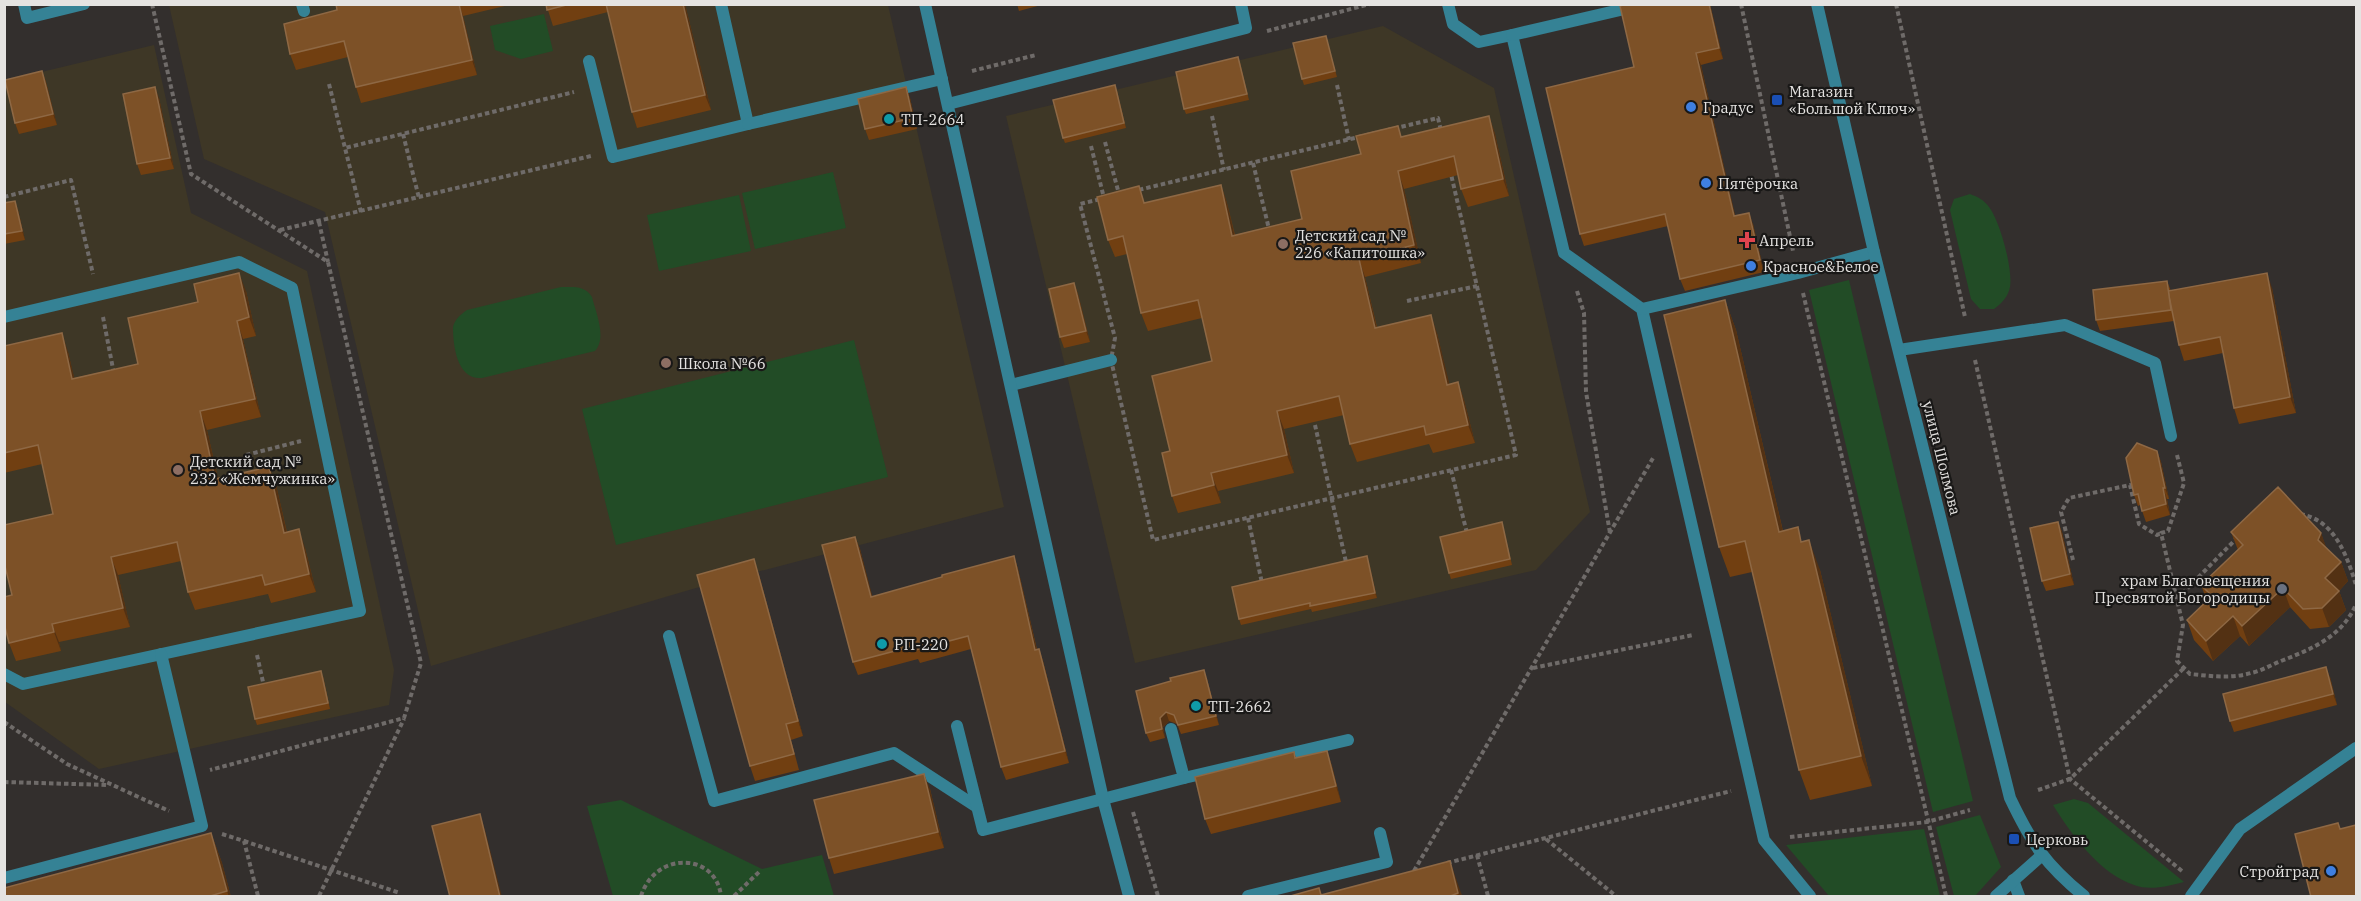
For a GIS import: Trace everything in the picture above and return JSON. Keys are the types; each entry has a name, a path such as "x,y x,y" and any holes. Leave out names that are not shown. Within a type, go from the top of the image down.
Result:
{"street":[{"path":"24,4 27,18 84,4"},
{"path":"721,4 748,123"},
{"path":"925,4 1103,799 1129,897"},
{"path":"948,104 1246,28 1241,4"},
{"path":"1448,4 1453,24 1479,42 1619,7 1646,4"},
{"name":"улица Шолмова","path":"1817,4 1874,252 2010,798 2041,856 2084,897"},
{"path":"1512,35 1564,253 1642,309 1764,840 1810,897"},
{"path":"590,61 613,157 748,123 942,79"},
{"path":"1642,309 1798,273 1874,252"},
{"path":"4,317 239,262 292,288 360,611 23,684 4,674"},
{"path":"1899,350 2064,325 2155,363 2170,436"},
{"path":"1011,386 1111,360"},
{"path":"669,636 714,801 894,753 977,807"},
{"path":"4,878 202,826 161,654"},
{"path":"957,726 983,830 1184,778 1348,740"},
{"path":"1171,729 1184,778"},
{"path":"2191,897 2240,829 2356,748"},
{"path":"1248,897 1388,862 1380,833"},
{"path":"1996,897 2041,856"},
{"path":"2013,880 2019,897"}],"path":[{"path":"1246,28 1261,33 1370,4"},
{"path":"1741,4 1798,273 1946,897"},
{"path":"1896,4 2070,779 2199,885"},
{"path":"329,84 361,212"},
{"path":"1337,85 1349,140"},
{"path":"345,148 596,87"},
{"path":"1212,117 1224,170"},
{"path":"1438,118 1516,455 1153,540 1111,360 1114,339 1080,204 1349,140 1438,118"},
{"path":"403,134 419,198"},
{"path":"1105,142 1119,195"},
{"path":"1091,146 1105,199"},
{"path":"279,231 612,151"},
{"path":"1253,163 1271,240"},
{"path":"4,197 71,180 116,384"},
{"path":"319,222 328,262"},
{"path":"1564,253 1584,314 1586,392 1610,534"},
{"path":"1407,302 1477,286"},
{"path":"1315,425 1346,562"},
{"path":"1414,871 1670,429"},
{"path":"246,455 323,436"},
{"path":"2073,560 2061,512 2069,498 2130,485 2139,524 2157,535 2168,531 2184,483 2177,455"},
{"path":"1451,470 1467,535"},
{"path":"2296,514 2304,514 2319,522 2333,534 2345,551 2356,585"},
{"path":"1248,518 1262,583"},
{"path":"2162,533 2183,625 2177,661 2190,674 2224,677 2250,673 2310,649 2325,641 2342,627 2352,615 2356,604"},
{"path":"2177,599 2238,536"},
{"path":"1533,669 1716,630"},
{"path":"2038,790 2070,779 2184,668"},
{"path":"319,897 404,718"},
{"path":"4,722 67,764 202,826 400,893"},
{"path":"190,776 287,750"},
{"path":"4,782 113,785"},
{"path":"1446,863 1752,786"},
{"path":"1764,840 1928,822 1970,810"},
{"path":"1545,838 1616,897"},
{"path":"244,841 258,897"},
{"path":"1477,855 1488,897"},
{"path":"641,897 654,873 665,865 678,862 692,864 704,870 714,879 721,897"},
{"path":"1403,874 1425,869"},
{"path":"734,897 759,872"}],"shaded area":[{"name":"Школа №66","path":"169,5 888,5 1004,507 696,588 431,666 325,212 204,159"},
{"name":"Детский сад № 226 «Капитошка»","path":"1383,26 1494,88 1590,512 1536,570 1135,663 1006,116"},
{"name":"Детский сад № 232 «Жемчужинка»","path":"154,45 191,213 307,271 394,670 389,705 99,769 5,702 4,81"}],"green space":[{"path":"544,14 553,51 521,59 495,50 490,26"},
{"path":"833,172 846,228 755,249 742,193"},
{"path":"1970,194 1989,207 2008,257 2009,291 2004,300 1994,309 1980,309 1971,299 1950,210 1954,199"},
{"path":"739,195 751,251 659,271 647,215"},
{"path":"1849,280 1973,801 1933,812 1809,290"},
{"path":"561,287 586,290 592,297 600,332 595,351 482,378 467,374 458,360 454,343 453,327 456,319 467,310"},
{"path":"854,340 888,477 616,545 582,409"},
{"path":"2074,799 2088,803 2184,882 2146,888 2121,880 2110,872 2088,852 2053,805"},
{"path":"621,800 762,869 822,855 834,896 613,896 587,806"},
{"path":"1980,815 2001,867 1975,896 1954,896 1936,827"},
{"path":"1924,829 1940,896 1829,896 1786,845"}],"building":[{"path":"336,4 459,4 472,60 356,87 344,41 290,54 284,24 337,10"},
{"path":"546,4 570,4 547,10"},
{"path":"606,4 683,4 705,95 632,112"},
{"path":"1626,4 1709,4 1719,48 1696,53 1734,216 1749,213 1760,260 1680,279 1665,214 1580,234 1546,88 1634,67 1620,6"},
{"path":"1326,36 1335,71 1302,79 1293,43"},
{"path":"1238,57 1247,94 1184,109 1176,72"},
{"path":"42,71 53,114 15,123 5,80"},
{"path":"1115,85 1124,123 1063,138 1053,100"},
{"path":"155,87 170,158 137,164 123,94"},
{"name":"ТП-2664","path":"906,87 913,118 865,129 858,99"},
{"path":"1489,116 1503,179 1461,189 1454,156 1398,171 1414,245 1359,259 1375,328 1431,315 1447,385 1458,382 1468,425 1426,435 1424,426 1350,444 1339,396 1277,411 1287,455 1211,473 1214,485 1172,496 1162,453 1170,451 1152,376 1212,361 1198,300 1141,313 1123,236 1108,240 1097,197 1139,186 1144,203 1221,185 1232,236 1302,219 1291,171 1361,154 1356,136 1398,126 1401,137"},
{"path":"15,201 22,231 4,234 4,203"},
{"path":"239,273 249,317 237,321 255,399 200,411 215,479 269,467 284,533 299,529 309,574 265,585 262,575 188,592 177,542 111,557 123,608 52,624 54,632 9,643 4,623 4,597 12,595 4,562 4,525 53,514 38,445 4,453 4,346 62,333 72,379 138,364 128,318 198,302 194,284"},
{"path":"2267,273 2290,397 2234,408 2220,337 2179,345 2168,291"},
{"path":"2167,281 2171,310 2096,320 2093,290"},
{"path":"1074,283 1086,331 1060,337 1049,289"},
{"path":"1725,300 1779,532 1798,527 1801,542 1809,540 1861,756 1799,770 1745,541 1719,547 1664,315"},
{"path":"2137,443 2157,451 2165,488 2163,488 2166,504 2142,511 2138,494 2134,495 2126,458"},
{"name":"храм Благовещения Пресвятой Богородицы","path":"2278,487 2321,533 2318,540 2341,562 2325,578 2339,591 2322,608 2303,609 2283,588 2242,626 2233,616 2206,641 2187,620 2212,596 2201,585 2243,545 2231,532"},
{"path":"1502,522 1510,559 1449,573 1440,537"},
{"path":"2058,522 2070,574 2042,581 2030,528"},
{"path":"855,537 871,597 1014,556 1035,650 1039,649 1065,751 1001,767 968,636 915,650 914,646 853,662 822,545"},
{"path":"1367,556 1375,593 1310,606 1310,603 1239,619 1232,587"},
{"path":"754,559 798,721 786,724 794,754 750,766 697,575"},
{"path":"2326,667 2333,694 2230,721 2223,694"},
{"path":"1204,670 1216,716 1178,725 1174,715 1166,712 1160,718 1162,729 1146,733 1136,691 1171,681 1170,678"},
{"path":"321,671 328,703 255,719 248,687"},
{"path":"1327,751 1336,786 1205,819 1195,777 1294,752 1295,758"},
{"path":"924,774 938,832 829,858 814,800"},
{"path":"480,814 500,897 450,897 432,826"},
{"name":"Стройград","path":"2338,823 2340,829 2356,825 2356,897 2311,897 2295,834"},
{"path":"211,833 227,891 207,897 4,897 4,888"},
{"path":"1450,861 1458,893 1448,897 1287,897 1319,888 1321,895"}],"place":[{"name":"Магазин «Большой Ключ»","path":"1777,100"},
{"name":"Градус","path":"1691,107"},
{"name":"ТП-2664","path":"889,119"},
{"name":"Пятёрочка","path":"1706,183"},
{"name":"Апрель","path":"1747,240"},
{"name":"Детский сад № 226 «Капитошка»","path":"1283,244"},
{"name":"Красное&Белое","path":"1751,266"},
{"name":"Школа №66","path":"666,363"},
{"name":"Детский сад № 232 «Жемчужинка»","path":"178,470"},
{"name":"храм Благовещения Пресвятой Богородицы","path":"2282,589"},
{"name":"РП-220","path":"882,644"},
{"name":"ТП-2662","path":"1196,706"},
{"name":"Церковь","path":"2014,839"},
{"name":"Стройград","path":"2331,871"}]}
